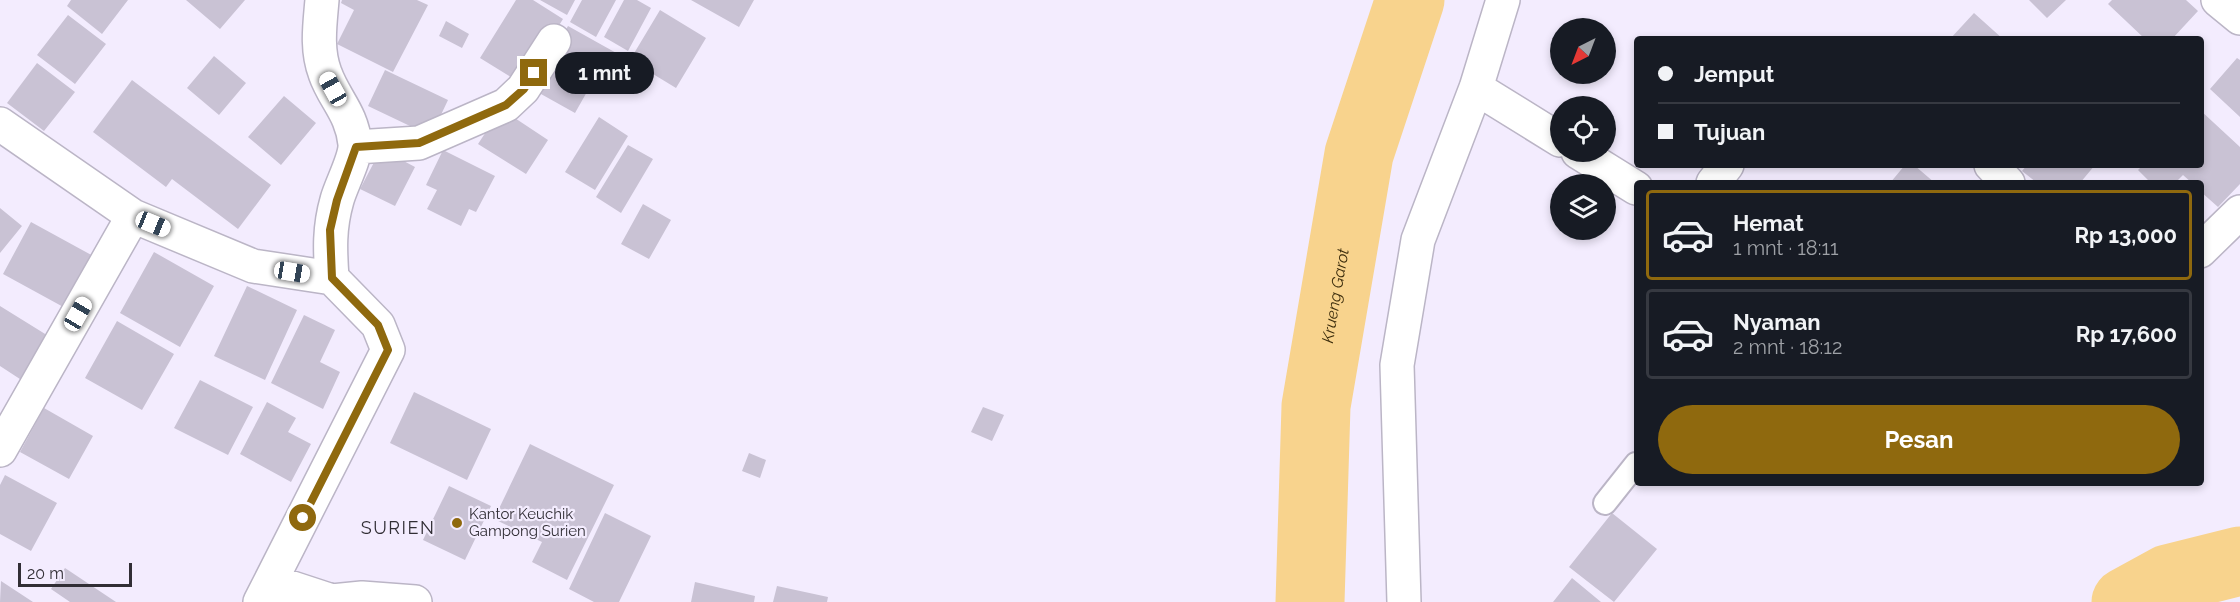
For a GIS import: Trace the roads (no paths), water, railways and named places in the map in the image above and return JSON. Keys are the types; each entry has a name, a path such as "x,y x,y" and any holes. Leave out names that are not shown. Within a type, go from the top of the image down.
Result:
{"street":[{"path":"322,0 320,39 325,73 351,121 356,147 337,200 330,230 332,278"},
{"path":"1404,602 1397,365 1418,240 1476,87 1503,0"},
{"path":"2218,0 2240,18"},
{"path":"356,147 419,143 506,105 524,89 555,41"},
{"path":"1476,87 1550,134"},
{"path":"0,124 133,216 253,266 332,278 378,325 388,350 265,591 332,601 362,598 415,602"},
{"path":"1594,162 1634,187"},
{"path":"1715,180 1725,168"},
{"path":"1994,168 2005,180"},
{"path":"2204,247 2240,212"},
{"path":"0,450 133,216"}],"lane":[{"path":"1605,503 1634,467"}],"waterway":[{"name":"Krueng Garot","path":"1310,602 1316,406 1359,154 1410,0"},
{"name":"Krueng Garot","path":"2126,602 2168,579 2240,561"}],"place":[{"name":"Kantor Keuchik Gampong Surien","path":"457,523"}],"district":[{"name":"SURIEN","path":"398,527"}]}
